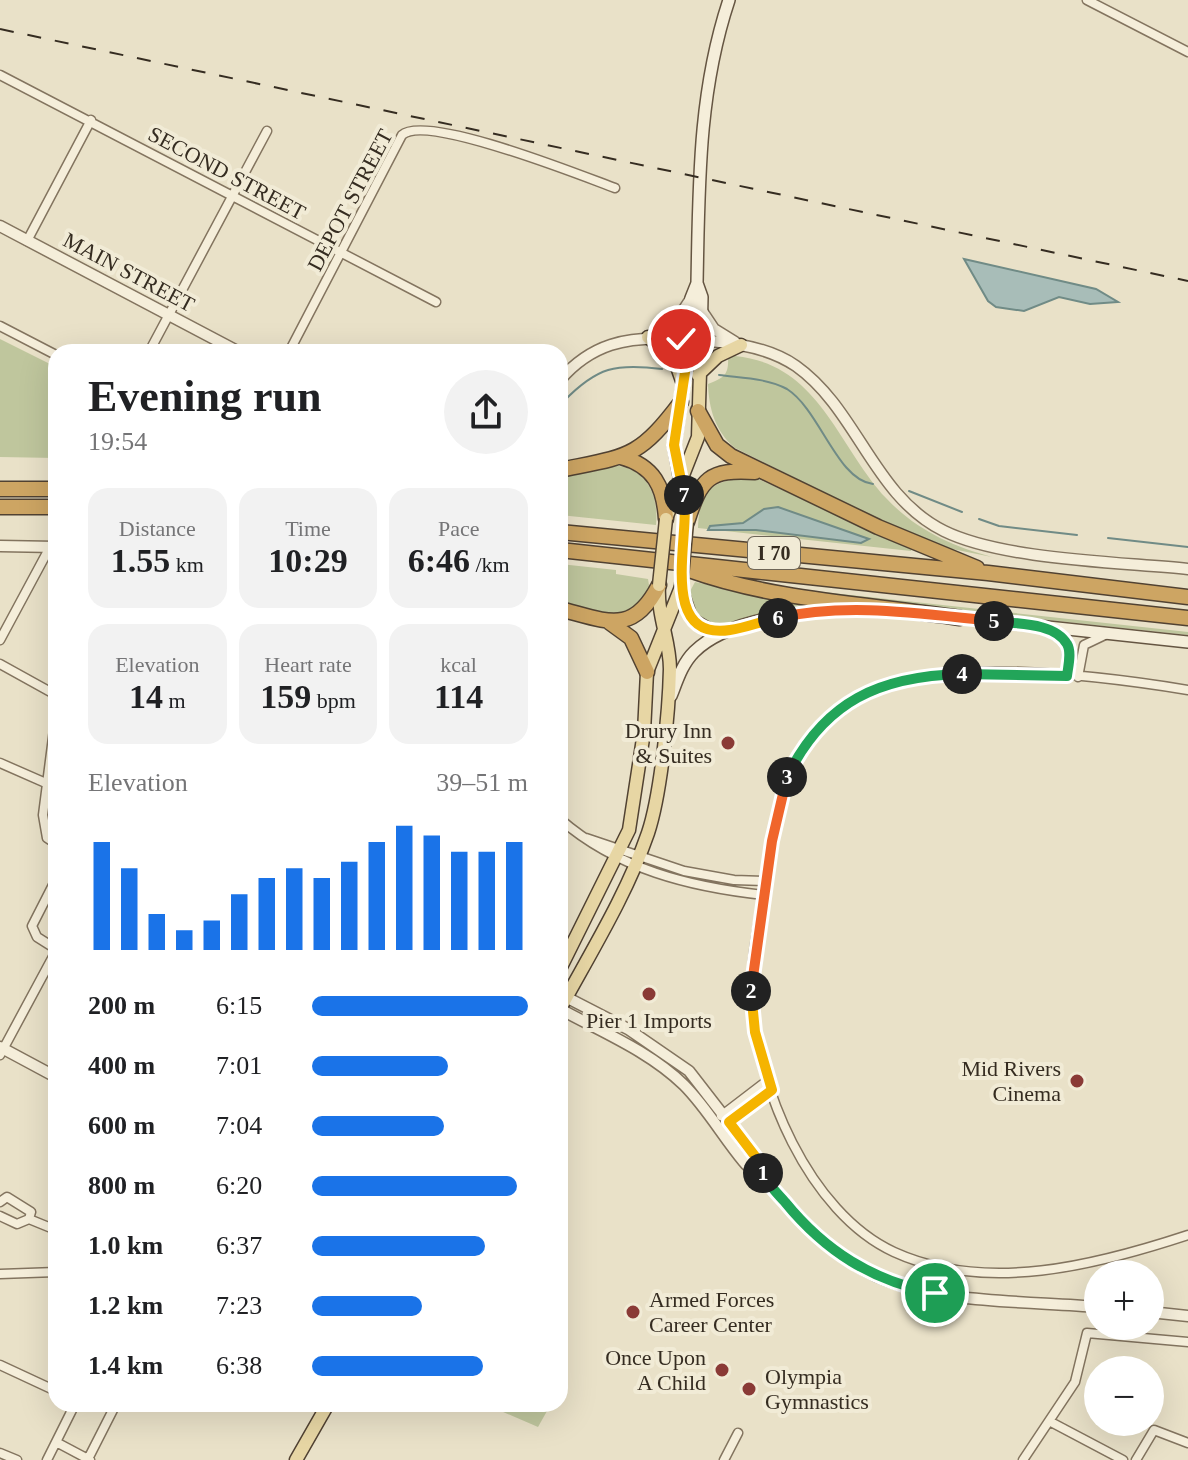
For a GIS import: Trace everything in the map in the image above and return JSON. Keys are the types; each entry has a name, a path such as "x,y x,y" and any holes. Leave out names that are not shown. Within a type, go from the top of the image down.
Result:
{"highway":[{"path":"568,468 621,457 650,442 683,395"},
{"path":"698,411 717,445 764,473 878,527 988,573"},
{"path":"621,457 640,464 653,474 665,497 666,519"},
{"path":"687,522 698,491 715,474 728,470 764,473"},
{"path":"0,489 48,489"},
{"path":"0,507 48,507"},
{"name":"I 70","path":"568,533 988,573 1188,597"},
{"name":"I 70","path":"568,551 1188,618"},
{"path":"666,561 724,582 758,589 960,618"},
{"path":"609,622 640,614 659,585"},
{"path":"568,611 609,622 631,638 647,672"}],"main road":[{"path":"568,953 619,853 637,788 647,672 681,587 687,522 674,445 702,311 697,283 703,105 716,38 729,0"},
{"path":"568,991 637,860 653,808 670,666 657,609 666,519 698,437 698,375 691,298 697,283"},
{"path":"648,337 675,361 683,395"},
{"path":"698,375 718,356 741,345"},
{"path":"681,587 692,619 711,630 728,631 801,613 833,610 960,618 1188,642"},
{"path":"666,708 693,653 728,631"},
{"path":"296,1460 323,1412"}],"street":[{"path":"1087,0 1188,52"},
{"name":"SECOND STREET","path":"0,75 436,302"},
{"path":"27,241 91,120"},
{"name":"DEPOT STREET","path":"293,344 402,135 415,128 538,159 615,188"},
{"path":"153,344 267,131"},
{"name":"MAIN STREET","path":"0,226 224,344"},
{"path":"648,337 675,323 691,298"},
{"path":"702,311 714,329 741,345"},
{"path":"0,326 48,351"},
{"path":"568,372 581,359 600,348 626,339 648,337 741,345 781,358 814,383 902,502 942,530 986,546 1188,569"},
{"path":"0,546 48,547"},
{"path":"0,640 48,556"},
{"path":"1041,627 1067,643 1067,676"},
{"path":"1078,677 1084,645 1107,634"},
{"path":"0,664 48,691"},
{"path":"1188,690 1067,676 997,673 921,676 874,688 840,708 813,735 787,778 766,881 751,993 755,1032 768,1080 802,1161 825,1198 862,1234 904,1256 955,1268 1035,1272 1066,1267 1188,1235"},
{"path":"0,763 48,784 43,829 48,839"},
{"path":"568,825 586,838 698,886 764,895"},
{"path":"637,860 713,877 766,881"},
{"path":"48,895 32,926 37,937 48,945"},
{"path":"48,965 1,1050 48,1073"},
{"path":"568,1005 670,1056 701,1084 758,1160 764,1178"},
{"path":"568,1006 658,1063 685,1087 747,1166 764,1178 820,1241 843,1257 886,1280 935,1293 1084,1306"},
{"path":"717,1126 768,1080"},
{"path":"726,1118 772,1090"},
{"path":"0,1202 7,1197 27,1206 31,1212 29,1219"},
{"path":"0,1216 17,1224 29,1219 48,1227"},
{"path":"0,1274 48,1272"},
{"path":"1164,1313 1188,1316"},
{"path":"1164,1339 1188,1342"},
{"path":"1023,1460 1075,1382 1085,1340"},
{"path":"0,1365 48,1387"},
{"path":"47,1460 71,1412"},
{"path":"56,1442 89,1460 112,1412"},
{"path":"1049,1421 1123,1460"},
{"path":"1136,1460 1154,1430 1188,1443"},
{"path":"724,1460 738,1433"},
{"path":"0,1453 17,1460"}],"green space":[{"path":"0,339 48,363 48,458 0,457"},
{"path":"728,357 764,362 787,374 807,390 869,477 909,519 948,542 992,557 942,547 898,529 735,448 714,419 708,384 724,375"},
{"path":"613,465 634,471 653,494 656,525 568,516 568,474"},
{"path":"756,478 912,549 717,530 756,530 861,543 851,533 778,507 764,509 743,523 698,528 702,503 712,488 730,480"},
{"path":"568,565 616,570 616,574 648,579 650,591 636,610 614,616 568,603"},
{"path":"695,582 812,606 715,626 694,612 688,595"},
{"path":"796,589 1188,632 1188,635 873,601"},
{"path":"503,1412 546,1412 538,1427"}],"water":[{"path":"964,259 1096,289 1118,302 1090,304 1059,297 1024,311 996,307 988,301"},
{"path":"778,507 869,539 861,543 756,530 708,530 710,526 743,523 764,509"}],"waterway":[{"path":"568,397 597,374 608,370 632,367 662,369"},
{"path":"719,375 762,381 787,389 809,412 849,470 860,480 873,484"},
{"path":"909,491 962,512"},
{"path":"979,519 999,526 1077,535"},
{"path":"1108,538 1188,547"}],"railway":[{"path":"0,29 1188,281"}],"place":[{"name":"Drury Inn & Suites","path":"728,743"},
{"name":"Pier 1 Imports","path":"649,994"},
{"name":"Mid Rivers Cinema","path":"1077,1081"},
{"name":"Armed Forces Career Center","path":"633,1312"},
{"name":"Once Upon A Child","path":"722,1370"},
{"name":"Olympia Gymnastics","path":"749,1389"}],"route":[{"path":"681,339 690,339 674,445 687,522 681,587 692,619 711,630 728,631 801,613 865,610 1041,627 1067,643 1067,676 997,673 935,675 890,682 874,688 840,708 825,721 803,748 781,793 757,935 751,993 760,1057 772,1090 729,1122 758,1160 764,1178 820,1241 875,1275 935,1293"}]}
